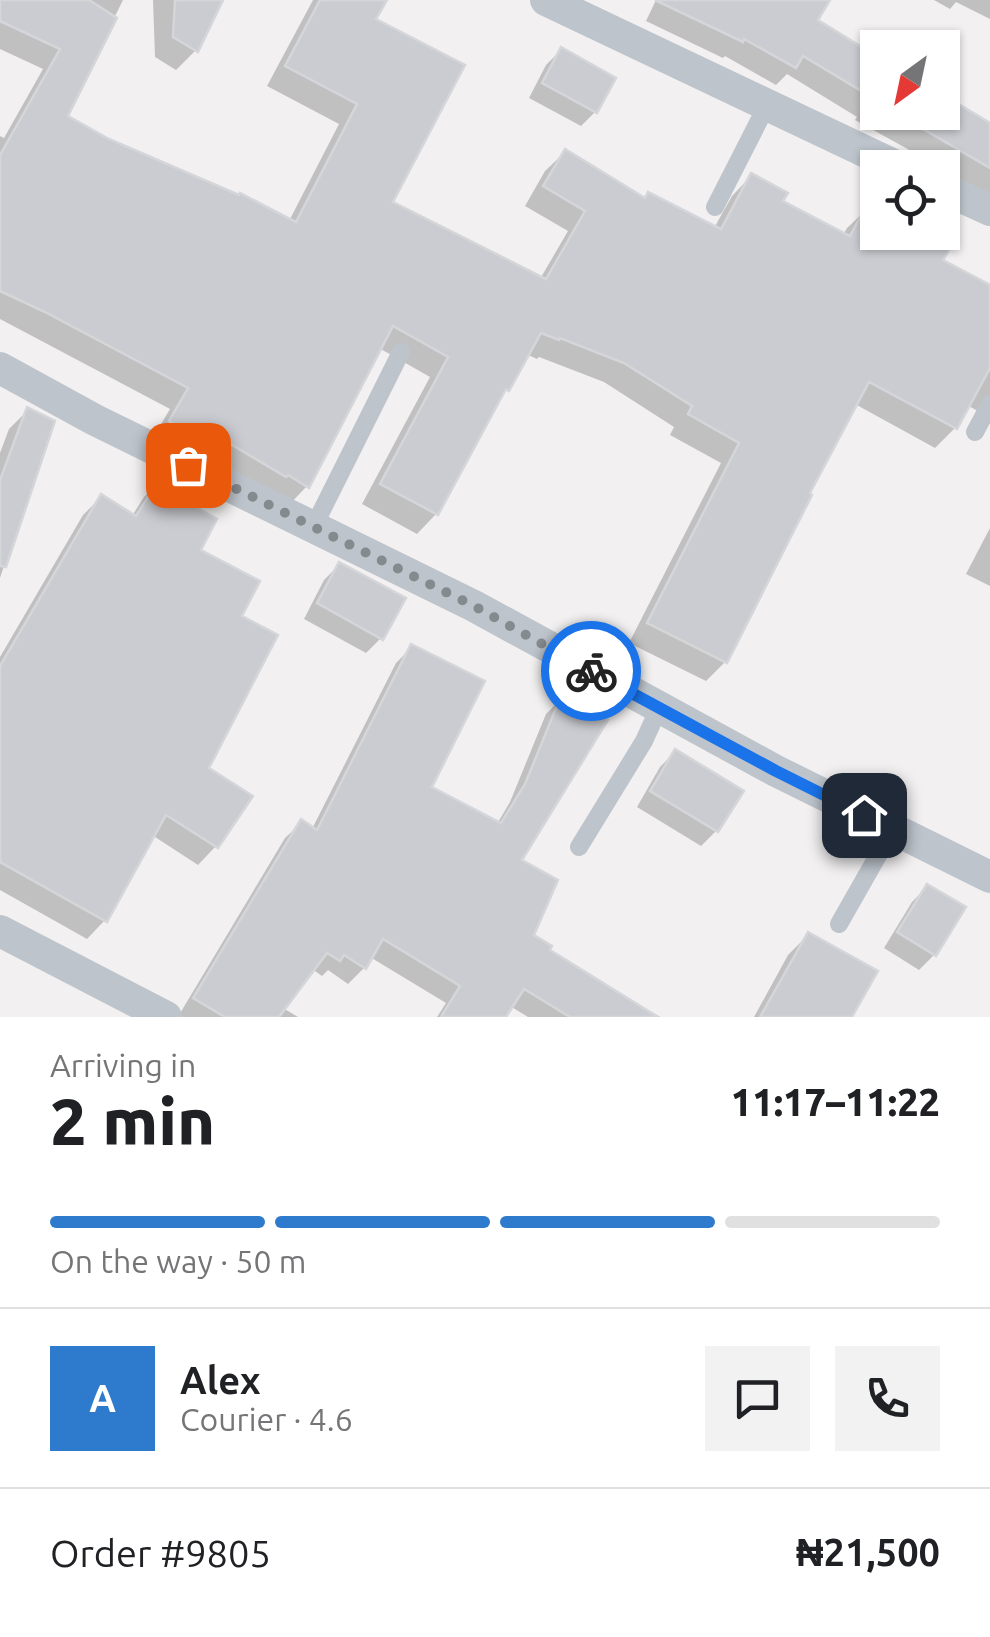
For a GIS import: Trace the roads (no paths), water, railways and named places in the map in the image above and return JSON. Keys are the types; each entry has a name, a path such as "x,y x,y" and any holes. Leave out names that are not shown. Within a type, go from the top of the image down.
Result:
{"street":[{"path":"546,0 862,150"},
{"path":"960,196 990,210"},
{"path":"0,368 95,420 474,606 776,771 990,878"},
{"path":"0,931 166,1017"}],"lane":[{"path":"715,207 768,105"},
{"path":"314,526 401,352"},
{"path":"976,432 990,404"},
{"path":"580,847 660,708"},
{"path":"839,924 893,829"}]}
